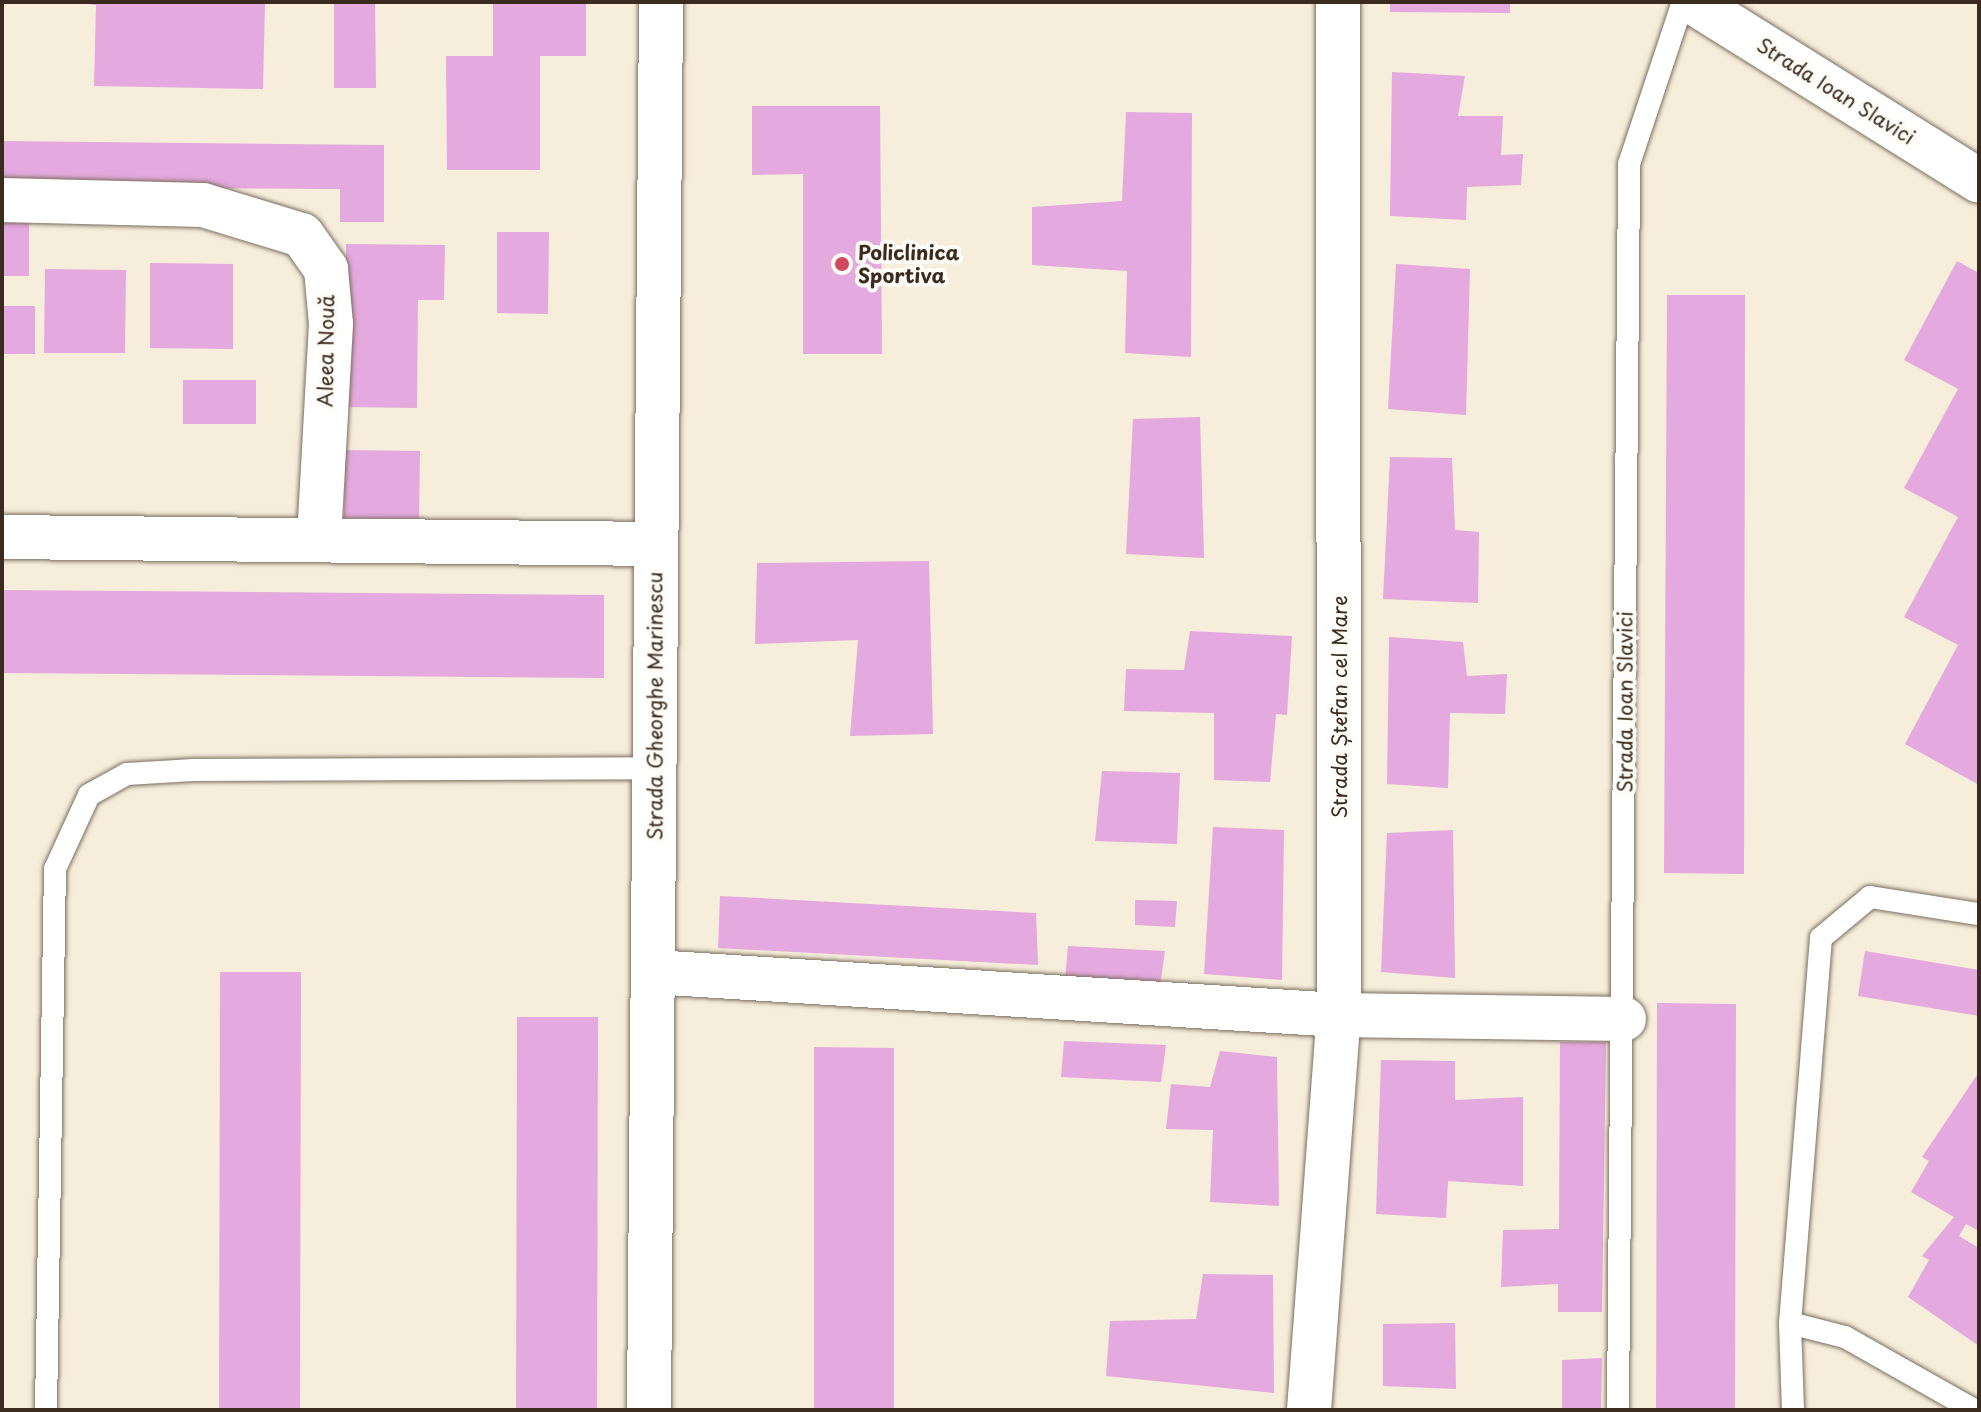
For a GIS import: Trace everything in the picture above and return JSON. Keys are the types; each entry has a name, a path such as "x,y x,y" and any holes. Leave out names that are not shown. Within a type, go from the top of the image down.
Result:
{"street":[{"name":"Strada Gheorghe Marinescu","path":"649,1410 661,2"},
{"name":"Strada Ștefan cel Mare","path":"1309,1410 1339,1015 1338,2"},
{"name":"Strada Ioan Slavici","path":"1693,2 1979,181"},
{"name":"Aleea Nouă","path":"2,200 203,205 302,235 326,269 331,324 319,540"},
{"path":"2,537 656,544"},
{"path":"653,972 1339,1015 1624,1019"}],"lane":[{"name":"Strada Ioan Slavici","path":"1618,1410 1624,1019 1629,164 1683,2"},
{"path":"46,1410 55,869 89,795 127,774 193,770 655,768"},
{"path":"1793,1410 1790,1323 1821,938 1870,897 1979,914"},
{"path":"1790,1323 1845,1337 1974,1410"}],"building":[{"path":"73,2 265,2 263,89 94,86 96,5"},
{"path":"334,2 375,2 376,88 334,88"},
{"path":"493,2 586,2 586,56 540,56 540,170 447,170 446,56 493,56"},
{"path":"1390,2 1510,2 1510,13 1390,12"},
{"path":"1392,72 1465,76 1458,116 1503,116 1501,155 1523,154 1521,185 1467,187 1466,220 1390,216"},
{"name":"Policlinica Sportiva","path":"752,106 880,106 882,354 803,354 803,174 752,175"},
{"path":"1126,112 1192,113 1191,357 1125,353 1127,271 1032,265 1032,207 1122,201"},
{"path":"2,141 384,145 384,222 340,222 340,189 2,187"},
{"path":"2,222 29,223 29,276 2,276"},
{"path":"497,232 549,232 548,314 497,313"},
{"path":"346,244 445,245 444,300 418,300 417,408 345,407"},
{"path":"1957,261 1979,273 1979,785 1905,744 1958,645 1904,617 1958,517 1904,488 1958,389 1904,360"},
{"path":"150,263 233,264 233,349 150,348"},
{"path":"1396,264 1470,269 1466,415 1388,409"},
{"path":"45,269 126,270 125,353 44,353"},
{"path":"1667,295 1745,295 1744,874 1664,873"},
{"path":"2,306 35,306 35,354 2,354"},
{"path":"183,380 256,380 256,424 183,424"},
{"path":"1200,417 1204,558 1126,554 1133,419"},
{"path":"345,450 420,451 419,519 344,518"},
{"path":"1390,457 1452,458 1455,530 1479,532 1478,603 1383,599"},
{"path":"929,561 933,734 850,736 858,640 755,644 757,563"},
{"path":"2,590 604,595 604,678 2,673"},
{"path":"1190,631 1292,636 1287,715 1276,714 1270,782 1214,780 1214,713 1124,711 1126,669 1184,670"},
{"path":"1389,637 1463,642 1467,676 1507,674 1505,714 1450,713 1448,788 1387,784"},
{"path":"1102,771 1180,773 1177,844 1095,841"},
{"path":"1213,827 1284,830 1282,980 1204,974"},
{"path":"1453,830 1455,978 1381,972 1387,833"},
{"path":"720,896 1036,913 1038,965 718,948"},
{"path":"1135,900 1177,901 1175,927 1135,925"},
{"path":"1068,946 1165,951 1160,986 1065,980"},
{"path":"1865,951 1979,970 1979,1016 1858,996"},
{"path":"220,972 301,972 300,1410 219,1410"},
{"path":"1657,1003 1736,1004 1735,1410 1656,1410"},
{"path":"517,1017 598,1017 597,1410 516,1410"},
{"path":"1064,1041 1166,1045 1161,1082 1061,1077"},
{"path":"1560,1042 1606,1042 1602,1312 1558,1312 1558,1284 1501,1287 1503,1230 1559,1229"},
{"path":"814,1047 894,1048 894,1410 814,1410"},
{"path":"1220,1051 1277,1057 1279,1206 1210,1202 1213,1130 1166,1129 1171,1084 1210,1087"},
{"path":"1381,1060 1455,1061 1455,1100 1523,1097 1523,1186 1448,1181 1446,1218 1376,1214"},
{"path":"1979,1072 1979,1231 1966,1224 1959,1236 1979,1248 1979,1346 1908,1297 1929,1260 1922,1256 1954,1217 1911,1192 1929,1161 1922,1157"},
{"path":"1203,1274 1273,1275 1274,1393 1106,1376 1110,1321 1196,1319"},
{"path":"1455,1323 1456,1389 1383,1386 1383,1324"},
{"path":"1602,1358 1601,1410 1562,1410 1562,1360"}],"place":[{"name":"Policlinica Sportiva","path":"842,264"}]}
